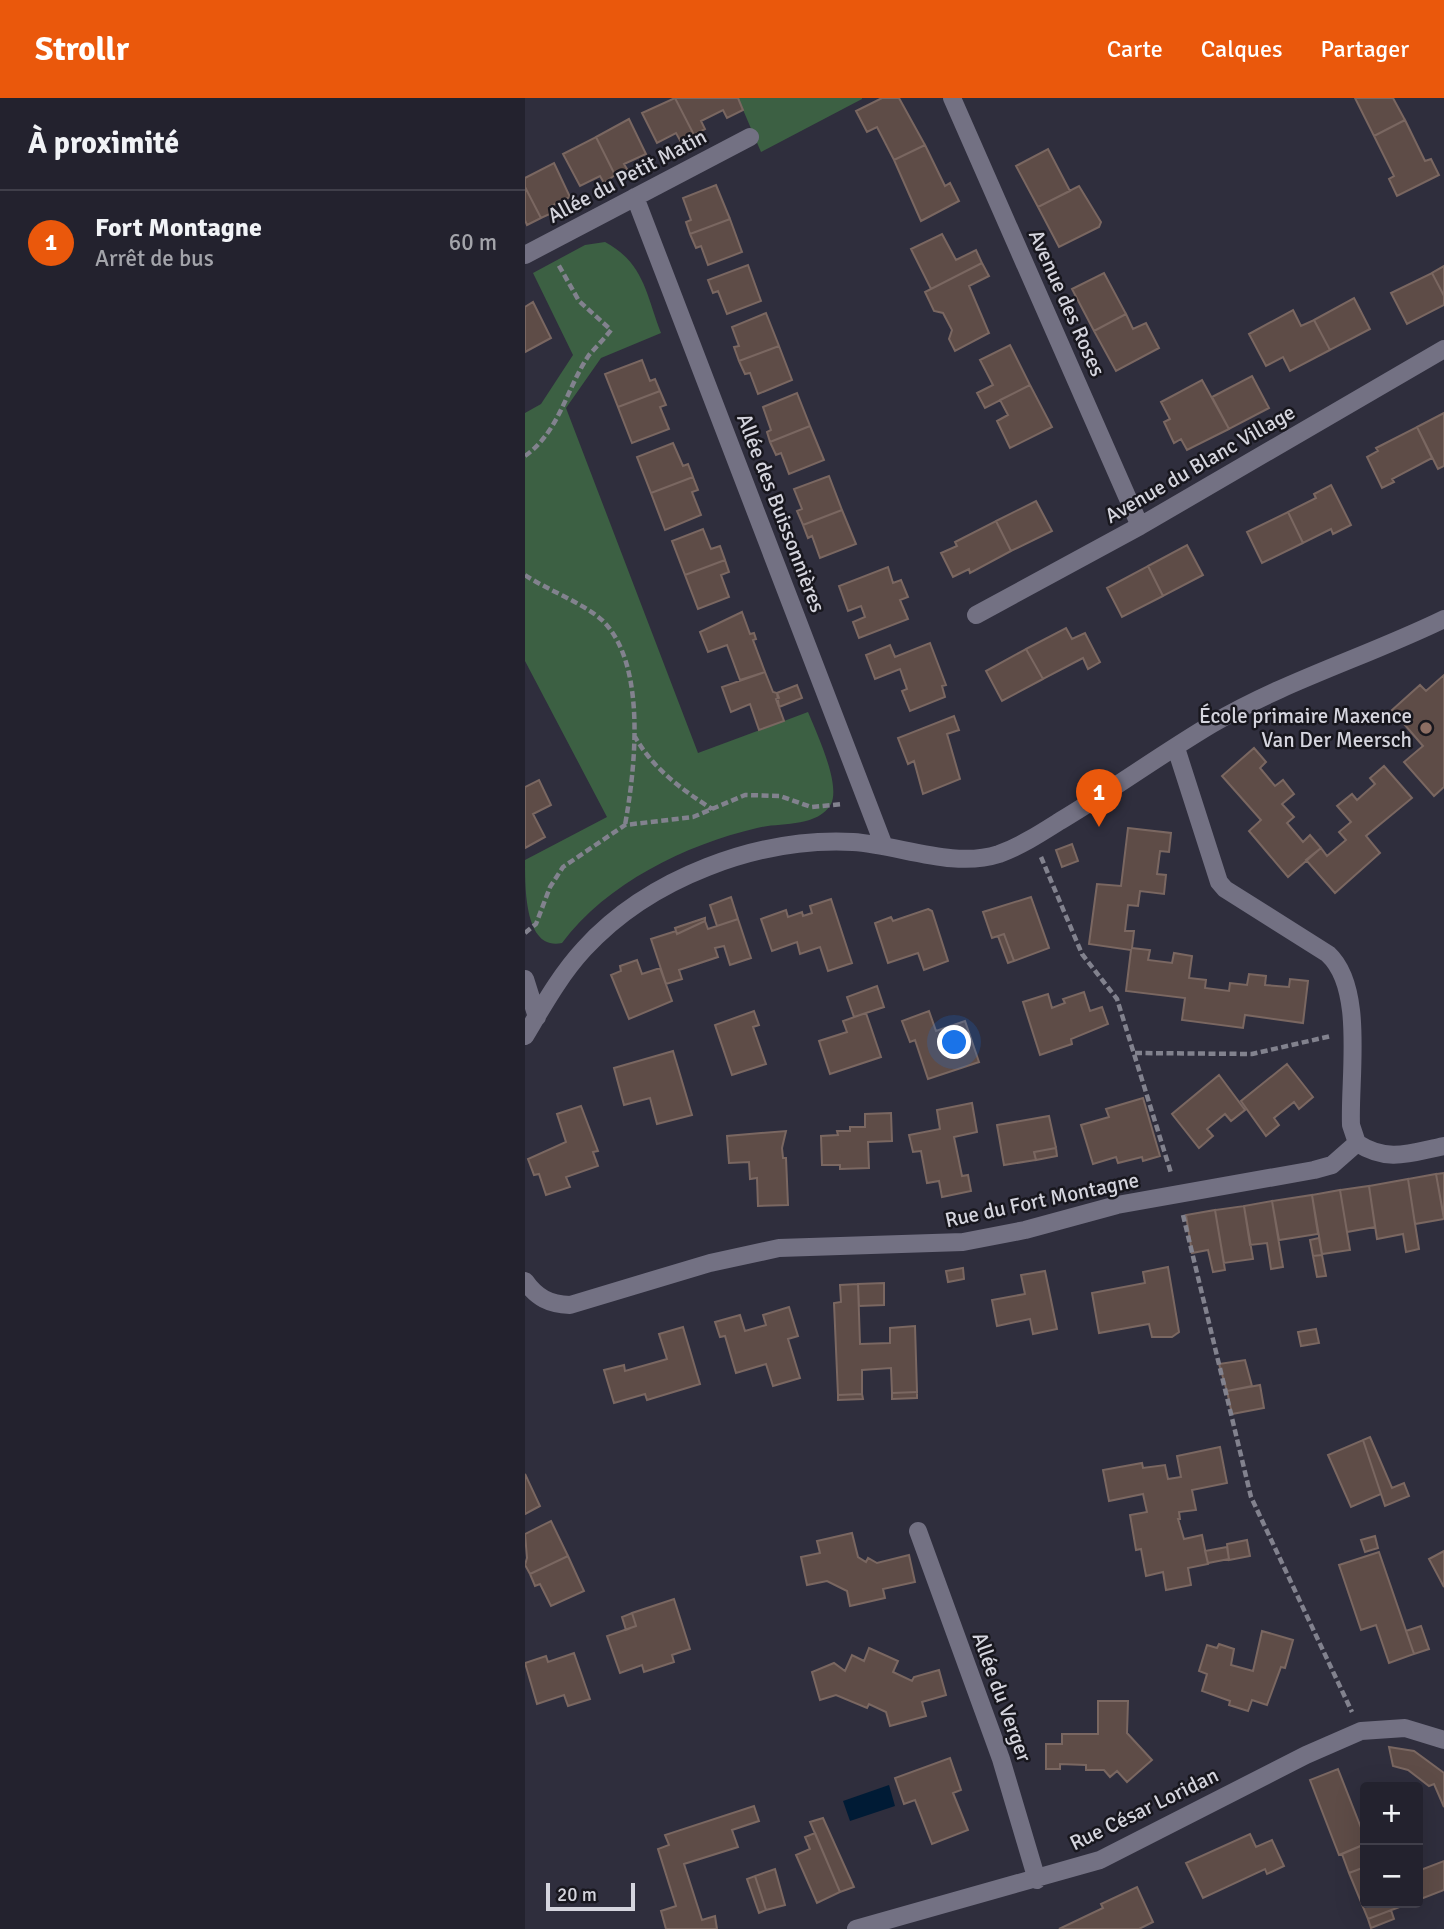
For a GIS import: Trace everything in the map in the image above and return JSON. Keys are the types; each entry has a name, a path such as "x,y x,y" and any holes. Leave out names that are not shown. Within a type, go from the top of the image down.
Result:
{"street":[{"name":"Avenue des Roses","path":"952,98 1140,526"},
{"name":"Allée du Petit Matin","path":"525,255 750,137"},
{"name":"Allée des Buissonnières","path":"635,198 884,846"},
{"name":"Avenue du Blanc Village","path":"976,615 1140,526 1444,349"},
{"path":"525,1037 566,970 603,931 646,899 688,876 738,857 795,846 853,842 960,859 998,854 1032,838 1226,717 1444,619"},
{"path":"1176,748 1219,882 1225,889 1328,954 1339,965 1349,995 1351,1125 1357,1143 1378,1155 1444,1146"},
{"path":"525,979 537,1017"},
{"name":"Rue du Fort Montagne","path":"525,1281 538,1296 554,1304 570,1305 710,1263 779,1248 963,1242 1178,1194 1314,1170 1332,1165 1357,1143"},
{"name":"Allée du Verger","path":"918,1531 1001,1759 1037,1880"},
{"name":"Rue César Loridan","path":"856,1929 1037,1880 1100,1860 1306,1755 1361,1731 1405,1728 1444,1740"}],"path":[{"path":"525,456 540,445 551,429 589,356 611,330 579,301 548,243"},
{"path":"525,575 603,621 628,668 634,779 625,825"},
{"path":"633,734 645,755 670,779 712,808"},
{"path":"525,933 536,924 550,887 563,867 625,825 693,817 745,795 780,796 811,807 867,802"},
{"path":"1032,838 1082,954 1117,999 1178,1194 1251,1497 1361,1731"},
{"path":"1135,1053 1252,1054 1351,1031"}],"green space":[{"path":"738,98 862,98 862,99 761,152"},
{"path":"605,242 618,250 636,270 661,333 601,358 566,408 698,753 808,712 830,771 833,795 831,804 817,817 730,835 649,869 601,902 562,943 550,943 541,938 530,916 525,860 607,817 525,661 525,413 541,404 573,355 533,273 585,245"}],"water":[{"path":"889,1785 895,1806 850,1821 843,1801"}],"building":[{"path":"675,98 738,98 743,110 727,118 723,110 701,121 705,129 694,135"},
{"path":"675,98 694,135 681,142 676,133 657,143 642,113"},
{"path":"882,98 899,98 925,145 894,160 877,127 867,132 856,111"},
{"path":"1355,98 1393,98 1405,120 1374,136"},
{"path":"629,119 646,154 624,164 627,169 615,175 596,137"},
{"path":"1405,120 1425,161 1431,159 1439,175 1397,196 1389,179 1394,176 1374,136"},
{"path":"596,137 615,175 604,183 600,176 580,186 563,154"},
{"path":"925,145 945,186 950,183 959,201 921,221 894,160"},
{"path":"1048,149 1070,191 1038,207 1016,166"},
{"path":"554,163 570,197 549,207 552,213 541,218 525,187 525,178"},
{"path":"716,185 730,219 690,234 686,222 691,220 683,198"},
{"path":"1079,186 1101,222 1099,227 1059,247 1038,207"},
{"path":"525,187 541,218 527,225 525,220"},
{"path":"730,219 742,252 708,265 701,246 696,248 690,234"},
{"path":"942,234 956,260 976,250 982,263 931,289 911,249"},
{"path":"982,263 989,276 969,286 989,333 955,351 949,339 952,330 943,313 934,311 925,292"},
{"path":"748,265 761,301 727,314 718,291 713,293 708,280"},
{"path":"1444,266 1444,296 1432,273"},
{"path":"1104,273 1126,314 1094,331 1072,289"},
{"path":"1432,273 1444,296 1444,305 1407,324 1391,293"},
{"path":"1354,298 1370,329 1330,350 1314,320"},
{"path":"533,302 551,338 525,352 525,307"},
{"path":"1293,310 1301,326 1314,320 1330,350 1290,371 1283,357 1266,366 1249,334"},
{"path":"766,313 779,346 739,361 734,347 739,346 732,327"},
{"path":"1126,314 1133,329 1146,323 1159,348 1116,371 1094,331"},
{"path":"1010,345 1030,385 985,408 977,393 993,385 980,360"},
{"path":"779,346 792,380 758,394 750,373 745,374 739,361"},
{"path":"642,360 650,381 655,379 660,391 618,407 605,374"},
{"path":"1252,376 1269,408 1229,429 1212,397"},
{"path":"1202,380 1229,429 1187,450 1181,439 1174,443 1164,422 1170,419 1161,402"},
{"path":"1030,385 1052,427 1010,448 997,421 1008,415 1000,400"},
{"path":"660,391 666,405 660,407 669,429 632,443 618,407"},
{"path":"797,393 810,426 770,442 767,432 771,430 763,407"},
{"path":"1444,413 1444,466 1438,469 1417,427"},
{"path":"810,426 824,460 789,474 781,453 776,455 770,442"},
{"path":"1417,427 1432,458 1392,479 1394,482 1382,488 1367,457 1378,451 1376,448"},
{"path":"673,443 683,466 688,464 693,477 651,493 637,457"},
{"path":"829,476 842,510 803,525 797,511 802,509 794,489"},
{"path":"693,477 698,490 692,492 701,515 665,530 651,493"},
{"path":"1331,485 1351,525 1333,534 1331,529 1303,543 1288,512 1316,498 1314,494"},
{"path":"1036,501 1052,531 1011,551 996,521"},
{"path":"842,510 856,544 820,558 812,536 808,538 803,525"},
{"path":"1288,512 1303,543 1262,563 1247,532"},
{"path":"996,521 1011,551 970,573 969,569 953,577 941,553 957,546 955,542"},
{"path":"703,529 711,549 720,546 725,560 685,575 672,541"},
{"path":"1187,545 1203,575 1163,596 1148,566"},
{"path":"725,560 729,572 721,575 729,597 698,609 685,575"},
{"path":"1148,566 1163,596 1122,617 1107,588"},
{"path":"888,567 893,583 901,580 908,597 900,600 908,619 859,638 853,622 865,617 861,606 848,611 839,586"},
{"path":"742,612 750,634 754,633 756,639 753,640 765,672 740,680 727,645 708,652 700,632"},
{"path":"1066,628 1072,639 1085,633 1100,662 1088,669 1083,658 1043,679 1026,649"},
{"path":"930,643 946,685 942,686 945,697 910,711 902,691 907,689 900,669 875,679 866,655 890,645 895,657"},
{"path":"1026,649 1043,679 1002,701 986,671"},
{"path":"765,672 773,692 777,693 779,698 776,699 784,721 759,730 750,704 731,712 722,687"},
{"name":"École primaire Maxence Van Der Meersch","path":"1444,675 1444,787 1434,796 1404,762 1423,746 1392,710 1420,685 1426,691"},
{"path":"797,685 802,698 779,707 777,693"},
{"path":"954,716 959,730 947,734 960,779 923,794 914,761 908,764 898,738"},
{"path":"1254,748 1266,762 1260,768 1275,786 1283,780 1294,794 1282,804 1294,817 1287,823 1303,842 1310,835 1321,848 1288,877 1249,831 1261,820 1222,776"},
{"path":"1384,766 1412,798 1366,836 1380,853 1335,893 1306,860 1321,848 1327,856 1346,840 1339,832 1351,822 1337,806 1352,794 1357,800 1375,784 1370,778"},
{"path":"539,780 551,805 533,814 545,837 525,848 525,787"},
{"path":"1128,828 1171,833 1169,852 1160,851 1157,874 1166,875 1164,894 1140,891 1138,906 1128,905 1125,931 1134,931 1132,948 1150,950 1148,960 1172,963 1174,953 1192,956 1189,978 1206,980 1205,988 1229,991 1230,983 1247,985 1249,974 1266,976 1265,985 1289,987 1290,979 1308,981 1303,1023 1245,1015 1243,1028 1182,1020 1185,998 1126,991 1131,950 1089,944 1097,884 1121,886"},
{"path":"1072,844 1078,861 1062,867 1056,850"},
{"path":"731,897 738,919 717,926 710,905"},
{"path":"1031,897 1049,948 1014,961 1004,934 992,938 983,912"},
{"path":"831,899 852,963 828,971 820,947 800,954 797,942 772,951 761,919 786,910 788,917 802,912 803,916 812,913 810,906"},
{"path":"928,909 932,911 948,961 924,970 918,953 888,963 875,923 891,917 893,921"},
{"path":"705,918 705,921 677,934 675,928"},
{"path":"738,919 751,958 730,965 724,946 715,948 718,957 679,970 682,979 666,984 651,939 676,931 677,934 705,921 708,929"},
{"path":"1004,934 1014,961 1008,963 998,936"},
{"path":"637,960 642,974 660,968 672,1001 629,1019 611,975 621,971 620,966"},
{"path":"877,986 884,1007 854,1017 847,997"},
{"path":"1084,992 1090,1011 1102,1007 1108,1024 1071,1039 1072,1044 1040,1055 1023,1002 1048,994 1052,1008 1065,1003 1063,999"},
{"path":"754,1011 759,1025 753,1027 766,1064 732,1075 715,1025"},
{"path":"929,1011 936,1031 965,1021 979,1062 928,1079 915,1040 910,1042 902,1021"},
{"path":"866,1013 881,1057 830,1074 819,1041 847,1032 843,1021"},
{"path":"673,1051 692,1115 657,1124 650,1098 624,1105 614,1068"},
{"path":"1287,1064 1313,1097 1299,1109 1294,1102 1274,1118 1279,1125 1266,1136 1241,1101"},
{"path":"1219,1075 1245,1110 1231,1121 1225,1114 1207,1129 1213,1136 1199,1148 1172,1114"},
{"path":"1143,1098 1160,1156 1143,1161 1142,1157 1118,1163 1116,1157 1093,1164 1081,1125 1109,1117 1106,1109"},
{"path":"972,1103 977,1132 954,1137 962,1176 968,1175 971,1191 942,1197 939,1181 927,1183 921,1151 913,1152 909,1135 940,1129 937,1110"},
{"path":"581,1106 598,1151 593,1152 598,1166 566,1177 570,1187 546,1195 539,1174 534,1175 528,1159 566,1142 557,1114"},
{"path":"891,1113 892,1141 868,1142 869,1168 840,1169 840,1165 822,1165 821,1136 838,1135 837,1131 850,1131 850,1127 865,1127 865,1114"},
{"path":"1049,1116 1056,1148 1034,1152 1036,1160 1004,1165 997,1125"},
{"path":"786,1131 782,1148 783,1158 786,1158 788,1205 758,1206 757,1178 750,1179 749,1162 729,1163 727,1136"},
{"path":"1056,1148 1057,1156 1036,1160 1034,1152"},
{"path":"1444,1173 1444,1218 1436,1174"},
{"path":"1436,1174 1444,1219 1415,1224 1408,1179"},
{"path":"1408,1179 1419,1249 1406,1252 1403,1234 1377,1239 1369,1186"},
{"path":"1369,1186 1375,1227 1347,1232 1340,1190"},
{"path":"1340,1190 1350,1250 1322,1254 1312,1195"},
{"path":"1312,1195 1318,1234 1279,1240 1272,1201"},
{"path":"1272,1201 1283,1267 1271,1269 1267,1243 1250,1245 1244,1206"},
{"path":"1244,1206 1253,1259 1224,1263 1215,1210"},
{"path":"1215,1210 1225,1270 1213,1272 1208,1250 1192,1253 1186,1215"},
{"path":"1319,1238 1322,1255 1313,1256 1310,1240"},
{"path":"1322,1255 1326,1276 1317,1277 1313,1256"},
{"path":"1168,1267 1179,1332 1172,1337 1152,1337 1149,1324 1099,1333 1092,1293 1145,1283 1143,1272"},
{"path":"963,1268 964,1279 948,1282 946,1271"},
{"path":"1045,1271 1057,1329 1033,1334 1030,1319 997,1326 992,1300 1025,1294 1021,1275"},
{"path":"884,1283 884,1305 859,1306 858,1284"},
{"path":"858,1284 860,1344 890,1343 890,1328 915,1326 917,1392 892,1393 891,1368 862,1370 862,1394 838,1395 834,1303 841,1302 840,1285"},
{"path":"789,1307 798,1336 788,1339 800,1378 773,1386 766,1364 736,1373 725,1336 720,1337 715,1322 740,1315 745,1331 766,1325 763,1315"},
{"path":"683,1327 700,1384 647,1400 645,1394 614,1403 604,1370 624,1365 625,1371 667,1359 659,1334"},
{"path":"1316,1329 1319,1343 1301,1346 1298,1332"},
{"path":"1245,1360 1252,1386 1227,1391 1219,1364"},
{"path":"1260,1385 1264,1408 1232,1414 1227,1391"},
{"path":"917,1392 917,1398 892,1399 892,1393"},
{"path":"862,1394 863,1399 838,1400 838,1395"},
{"path":"1370,1437 1392,1488 1404,1483 1409,1496 1385,1506 1363,1440"},
{"path":"1363,1440 1381,1494 1351,1507 1328,1455"},
{"path":"1220,1447 1227,1483 1192,1490 1196,1510 1179,1512 1178,1519 1184,1539 1202,1535 1208,1564 1188,1568 1191,1585 1166,1590 1163,1572 1146,1576 1141,1549 1136,1550 1130,1515 1147,1512 1143,1494 1109,1501 1103,1470 1142,1463 1143,1468 1165,1465 1168,1479 1181,1477 1177,1456"},
{"path":"525,1474 540,1506 525,1514"},
{"path":"551,1521 568,1556 530,1574 525,1565 525,1534"},
{"path":"852,1533 858,1557 866,1562 868,1558 877,1563 909,1555 915,1582 883,1589 885,1598 850,1606 847,1591 827,1581 807,1585 801,1557 820,1553 817,1541"},
{"path":"1375,1536 1378,1548 1365,1552 1361,1540"},
{"path":"1247,1540 1250,1556 1229,1560 1227,1544"},
{"path":"1227,1547 1229,1559 1208,1563 1205,1551"},
{"path":"1444,1551 1444,1587 1429,1559"},
{"path":"1379,1552 1414,1654 1389,1663 1376,1625 1361,1630 1339,1565"},
{"path":"568,1556 584,1591 551,1606 540,1584 535,1586 530,1574"},
{"path":"674,1599 690,1649 672,1655 674,1662 644,1672 642,1665 620,1673 607,1636 636,1626 632,1613"},
{"path":"632,1613 636,1626 626,1630 622,1617"},
{"path":"1421,1626 1429,1649 1414,1654 1406,1631"},
{"path":"1262,1631 1293,1640 1285,1668 1281,1667 1267,1705 1252,1700 1248,1711 1202,1691 1207,1674 1199,1671 1207,1645 1217,1648 1219,1644 1234,1649 1231,1665 1253,1671"},
{"path":"869,1648 898,1661 893,1672 912,1681 914,1677 939,1670 946,1695 922,1702 926,1716 890,1726 886,1712 869,1704 867,1708 836,1695 820,1700 812,1672 834,1663 845,1671 852,1655 864,1661"},
{"path":"574,1653 590,1699 568,1706 564,1695 537,1704 525,1663 546,1656 548,1662"},
{"path":"1098,1701 1128,1701 1127,1733 1152,1760 1127,1782 1117,1771 1110,1777 1104,1770 1086,1770 1086,1765 1060,1764 1060,1769 1046,1769 1046,1744 1062,1744 1062,1734 1098,1734"},
{"path":"1389,1747 1414,1751 1444,1773 1444,1807 1434,1784 1429,1786 1408,1770 1393,1766"},
{"path":"950,1758 961,1790 953,1793 968,1830 932,1844 915,1800 904,1804 895,1778"},
{"path":"1338,1769 1360,1825 1360,1846 1339,1855 1310,1780"},
{"path":"754,1806 759,1821 732,1830 738,1847 684,1864 702,1920 715,1916 717,1929 666,1929 661,1911 676,1906 658,1849 669,1845 665,1835"},
{"path":"823,1818 854,1887 840,1892 810,1822"},
{"path":"815,1833 840,1892 817,1903 796,1855 810,1849 805,1837"},
{"path":"1250,1834 1256,1847 1272,1840 1284,1866 1267,1874 1265,1869 1203,1898 1186,1863"},
{"path":"1360,1846 1360,1869 1349,1873 1342,1854"},
{"path":"1444,1861 1444,1890 1423,1898 1423,1869"},
{"path":"775,1869 785,1905 766,1910 755,1876"},
{"path":"1360,1869 1360,1900 1349,1873"},
{"path":"755,1876 766,1910 759,1913 747,1879"},
{"path":"1137,1887 1153,1922 1139,1929 1059,1929 1103,1908 1101,1904"},
{"path":"1363,1908 1397,1908 1368,1919"},
{"path":"1391,1910 1394,1919 1371,1928 1368,1919"}],"place":[{"name":"École primaire Maxence Van Der Meersch","path":"1426,728"},
{"name":"Fort Montagne","path":"1099,827"}]}
